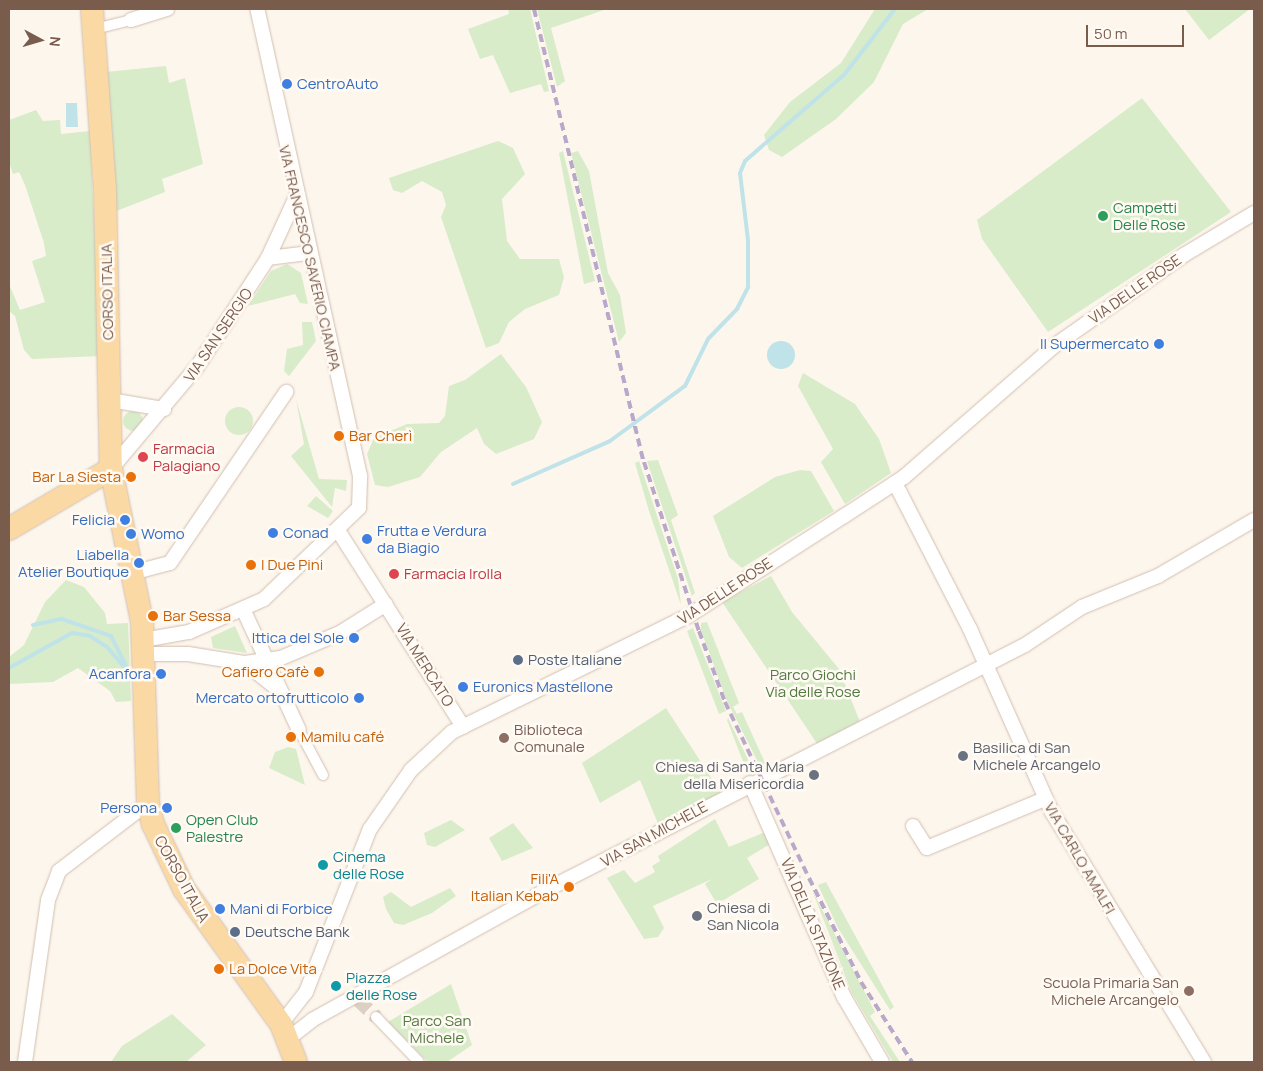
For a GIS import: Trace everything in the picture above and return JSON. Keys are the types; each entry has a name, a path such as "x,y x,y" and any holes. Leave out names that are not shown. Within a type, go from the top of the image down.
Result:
{"main road":[{"name":"CORSO ITALIA","path":"97,18 105,189 111,469 132,572 143,647 144,769 148,803 156,830 184,888 284,1032 296,1062"},
{"path":"9,529 111,469"}],"street":[{"path":"97,18 131,20 167,9"},
{"name":"VIA FRANCESCO SAVERIO CIAMPA","path":"256,9 296,198 360,476 360,508 339,532"},
{"name":"VIA SAN SERGIO","path":"111,469 164,409 197,367 268,258 296,198"},
{"name":"VIA DELLE ROSE","path":"284,1032 300,1003 370,829 411,770 462,727 688,616 895,482 1054,346 1184,255 1254,213"},
{"path":"268,258 309,253"},
{"path":"132,572 170,563 286,392"},
{"path":"110,400 164,409"},
{"name":"VIA CARLO AMALFI","path":"895,482 1029,755 1045,799 1204,1062"},
{"name":"VIA SAN MICHELE","path":"312,1020 750,783 984,666 1082,607 1158,576 1254,520"},
{"path":"143,647 188,644 243,609 264,599 339,532"},
{"name":"VIA MERCATO","path":"339,532 462,727"},
{"path":"245,663 281,658 340,632 386,604"},
{"path":"243,609 280,691 323,775"},
{"path":"143,647 188,644 245,663 280,691"},
{"name":"VIA DELLA STAZIONE","path":"750,783 844,997 882,1062"},
{"path":"913,826 926,848 1045,799"},
{"path":"25,1062 50,891 59,871 148,803"},
{"path":"284,1032 312,1020 300,1003"},
{"path":"376,1017 419,1062"}],"green space":[{"path":"508,9 530,9 549,91 544,92 541,84 510,93 493,55 480,59 468,29 509,14"},
{"path":"537,9 607,9 551,28 565,81 557,87"},
{"path":"875,9 928,9 903,24 874,82 836,119 782,157 769,150 764,135 790,102 841,63"},
{"path":"1185,9 1250,9 1209,40"},
{"path":"166,66 169,83 185,78 203,164 162,179 165,192 114,212 106,72"},
{"name":"Campetti Delle Rose","path":"1142,98 1231,212 1048,332 982,239 977,220"},
{"path":"36,110 43,121 60,120 61,134 90,131 100,356 32,359 24,350 15,316 9,311 9,284 20,310 45,302 32,261 46,256 44,243 25,185 19,172 13,174 9,162 9,120"},
{"path":"498,141 513,148 525,174 502,199 507,241 520,259 559,259 564,277 559,295 525,309 509,322 499,343 486,348 441,217 446,205 442,192 422,181 402,193 393,190 389,178"},
{"path":"563,151 595,281 584,284 559,153"},
{"path":"578,151 589,171 608,273 620,295 626,333 619,342 571,153"},
{"path":"287,264 301,273 308,304 300,303 295,294 248,306 271,271"},
{"path":"302,322 312,322 316,341 289,376 284,371 287,349 303,345"},
{"path":"501,354 526,387 542,422 534,439 496,454 484,444 477,428 441,452 420,477 388,487 375,485 367,454 374,438 407,424 439,423 445,416 449,386 465,380"},
{"path":"803,373 855,404 879,439 891,473 845,504 821,462 833,449 798,386"},
{"path":"296,399 319,479 347,480 346,491 335,488 332,507 291,456 304,444"},
{"path":"239,407 249,411 253,421 249,431 239,435 229,431 225,421 229,411"},
{"path":"133,411 140,414 143,421 140,428 133,431 126,428 123,421 126,414"},
{"path":"658,460 678,515 671,520 695,593 692,596 647,461"},
{"path":"639,461 678,579 681,605 635,463"},
{"path":"800,470 811,471 834,511 742,568 729,557 713,516 775,477"},
{"path":"316,496 333,511 328,518 307,506"},
{"name":"Parco Giochi Via delle Rose","path":"771,576 792,612 839,669 860,722 818,745 722,602"},
{"path":"66,580 84,587 105,613 107,624 128,623 131,701 116,702 110,691 78,668 53,682 9,684 9,657 24,645 45,602"},
{"path":"707,622 739,703 733,707 737,714 742,712 767,767 763,772 727,701 701,630 701,623"},
{"path":"235,626 247,653 213,648 211,637"},
{"path":"693,628 726,711 719,714 687,631"},
{"path":"666,708 721,793 661,831 640,780 600,803 582,763"},
{"path":"728,718 753,770 749,777 727,720"},
{"path":"288,747 296,749 305,785 269,768 275,752"},
{"path":"715,819 729,847 765,832 770,844 747,858 759,879 717,904 705,884 712,879 653,906 664,928 658,937 644,939 607,878 624,870 635,883 655,872 652,866 660,861 658,856"},
{"path":"451,820 465,830 435,847 427,845 424,833"},
{"path":"513,823 533,848 502,861 489,838"},
{"path":"826,882 894,1007 890,1010 838,928 818,885"},
{"path":"450,888 456,896 432,913 403,925 394,923 386,909 383,897 391,892 411,907"},
{"path":"812,890 875,1012 870,1016 900,1062 893,1062 852,993"},
{"name":"Parco San Michele","path":"451,984 472,1045 447,1062 428,1062 388,1022"},
{"path":"172,1014 206,1045 186,1062 111,1062 122,1046"}],"water":[{"path":"66,103 77,103 78,127 66,127"},
{"path":"781,341 791,345 795,355 791,365 781,369 771,365 767,355 771,345"}],"waterway":[{"path":"513,484 610,441 685,386 708,339 737,309 748,287 748,240 740,173 745,161 844,75 895,9"},
{"path":"33,625 62,619 111,636 131,676"},
{"path":"9,668 72,633 90,636 107,647 127,670"}],"tunnel":[{"path":"358,1000 376,1017"}],"railway":[{"path":"534,9 644,462 699,631 725,702 809,878 861,982 912,1062"}],"place":[{"name":"CentroAuto","path":"287,84"},
{"name":"Campetti Delle Rose","path":"1103,216"},
{"name":"Il Supermercato","path":"1159,344"},
{"name":"Bar Cherì","path":"339,436"},
{"name":"Farmacia Palagiano","path":"143,457"},
{"name":"Bar La Siesta","path":"131,477"},
{"name":"Felicia","path":"125,520"},
{"name":"Conad","path":"273,533"},
{"name":"Womo","path":"131,534"},
{"name":"Frutta e Verdura da Biagio","path":"367,539"},
{"name":"Liabella Atelier Boutique","path":"139,563"},
{"name":"I Due Pini","path":"251,565"},
{"name":"Farmacia Irolla","path":"394,574"},
{"name":"Bar Sessa","path":"153,616"},
{"name":"Ittica del Sole","path":"354,638"},
{"name":"Poste Italiane","path":"518,660"},
{"name":"Cafiero Cafè","path":"319,672"},
{"name":"Acanfora","path":"161,674"},
{"name":"Euronics Mastellone","path":"463,687"},
{"name":"Mercato ortofrutticolo","path":"359,698"},
{"name":"Mamilu café","path":"291,737"},
{"name":"Biblioteca Comunale","path":"504,738"},
{"name":"Basilica di San Michele Arcangelo","path":"963,756"},
{"name":"Chiesa di Santa Maria della Misericordia","path":"814,775"},
{"name":"Persona","path":"167,808"},
{"name":"Open Club Palestre","path":"176,828"},
{"name":"Cinema delle Rose","path":"323,865"},
{"name":"Fili'A Italian Kebab","path":"569,887"},
{"name":"Mani di Forbice","path":"220,909"},
{"name":"Chiesa di San Nicola","path":"697,916"},
{"name":"Deutsche Bank","path":"235,932"},
{"name":"La Dolce Vita","path":"219,969"},
{"name":"Piazza delle Rose","path":"336,986"},
{"name":"Scuola Primaria San Michele Arcangelo","path":"1189,991"}]}
